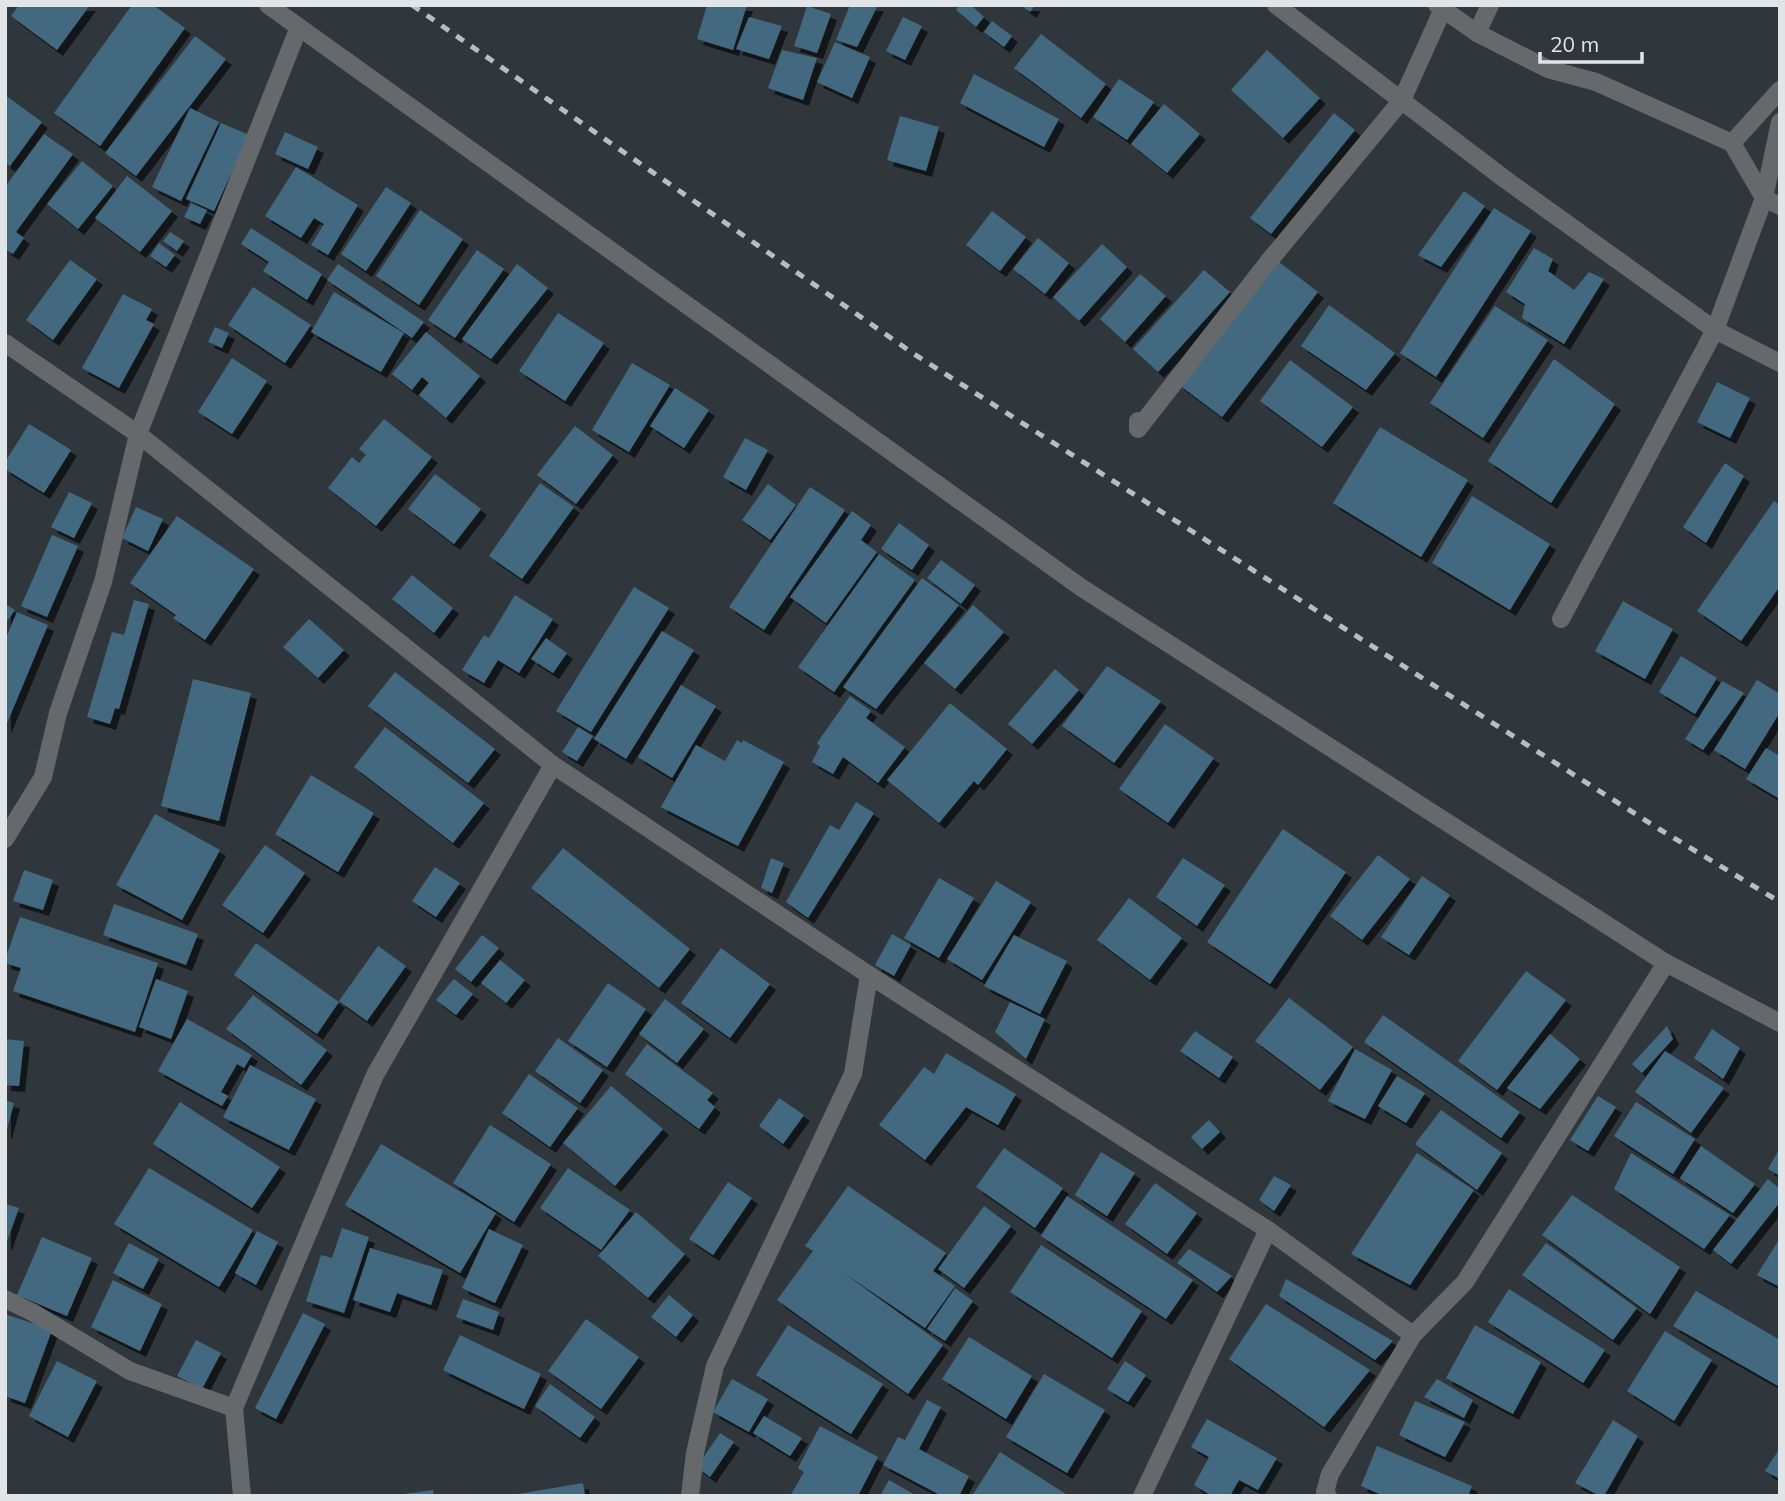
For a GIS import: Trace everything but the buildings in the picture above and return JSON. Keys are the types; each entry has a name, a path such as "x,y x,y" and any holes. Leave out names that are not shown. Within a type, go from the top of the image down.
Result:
{"street":[{"path":"268,5 1082,588 1666,963 1780,1023"},
{"path":"1276,5 1506,180 1715,330 1780,363"},
{"path":"1478,33 1490,5"},
{"path":"1138,421 1138,429 1269,261 1402,100 1440,7 1478,33 1548,69 1596,82 1732,143 1772,202"},
{"path":"5,839 43,777 58,713 103,582 138,434 299,27"},
{"path":"1732,143 1780,90"},
{"path":"1561,620 1715,330 1772,202 1780,122"},
{"path":"5,343 138,434 553,765 869,975 1268,1230 1413,1335"},
{"path":"242,1496 234,1408 375,1075 553,765"},
{"path":"1328,1496 1325,1492 1330,1474 1413,1335 1465,1282 1666,963"},
{"path":"690,1496 695,1453 715,1366 853,1073 869,975"},
{"path":"1142,1496 1268,1230"},
{"path":"5,1299 32,1312 130,1371 234,1408"}],"railway":[{"path":"412,5 914,354 1659,829 1780,902"}]}
